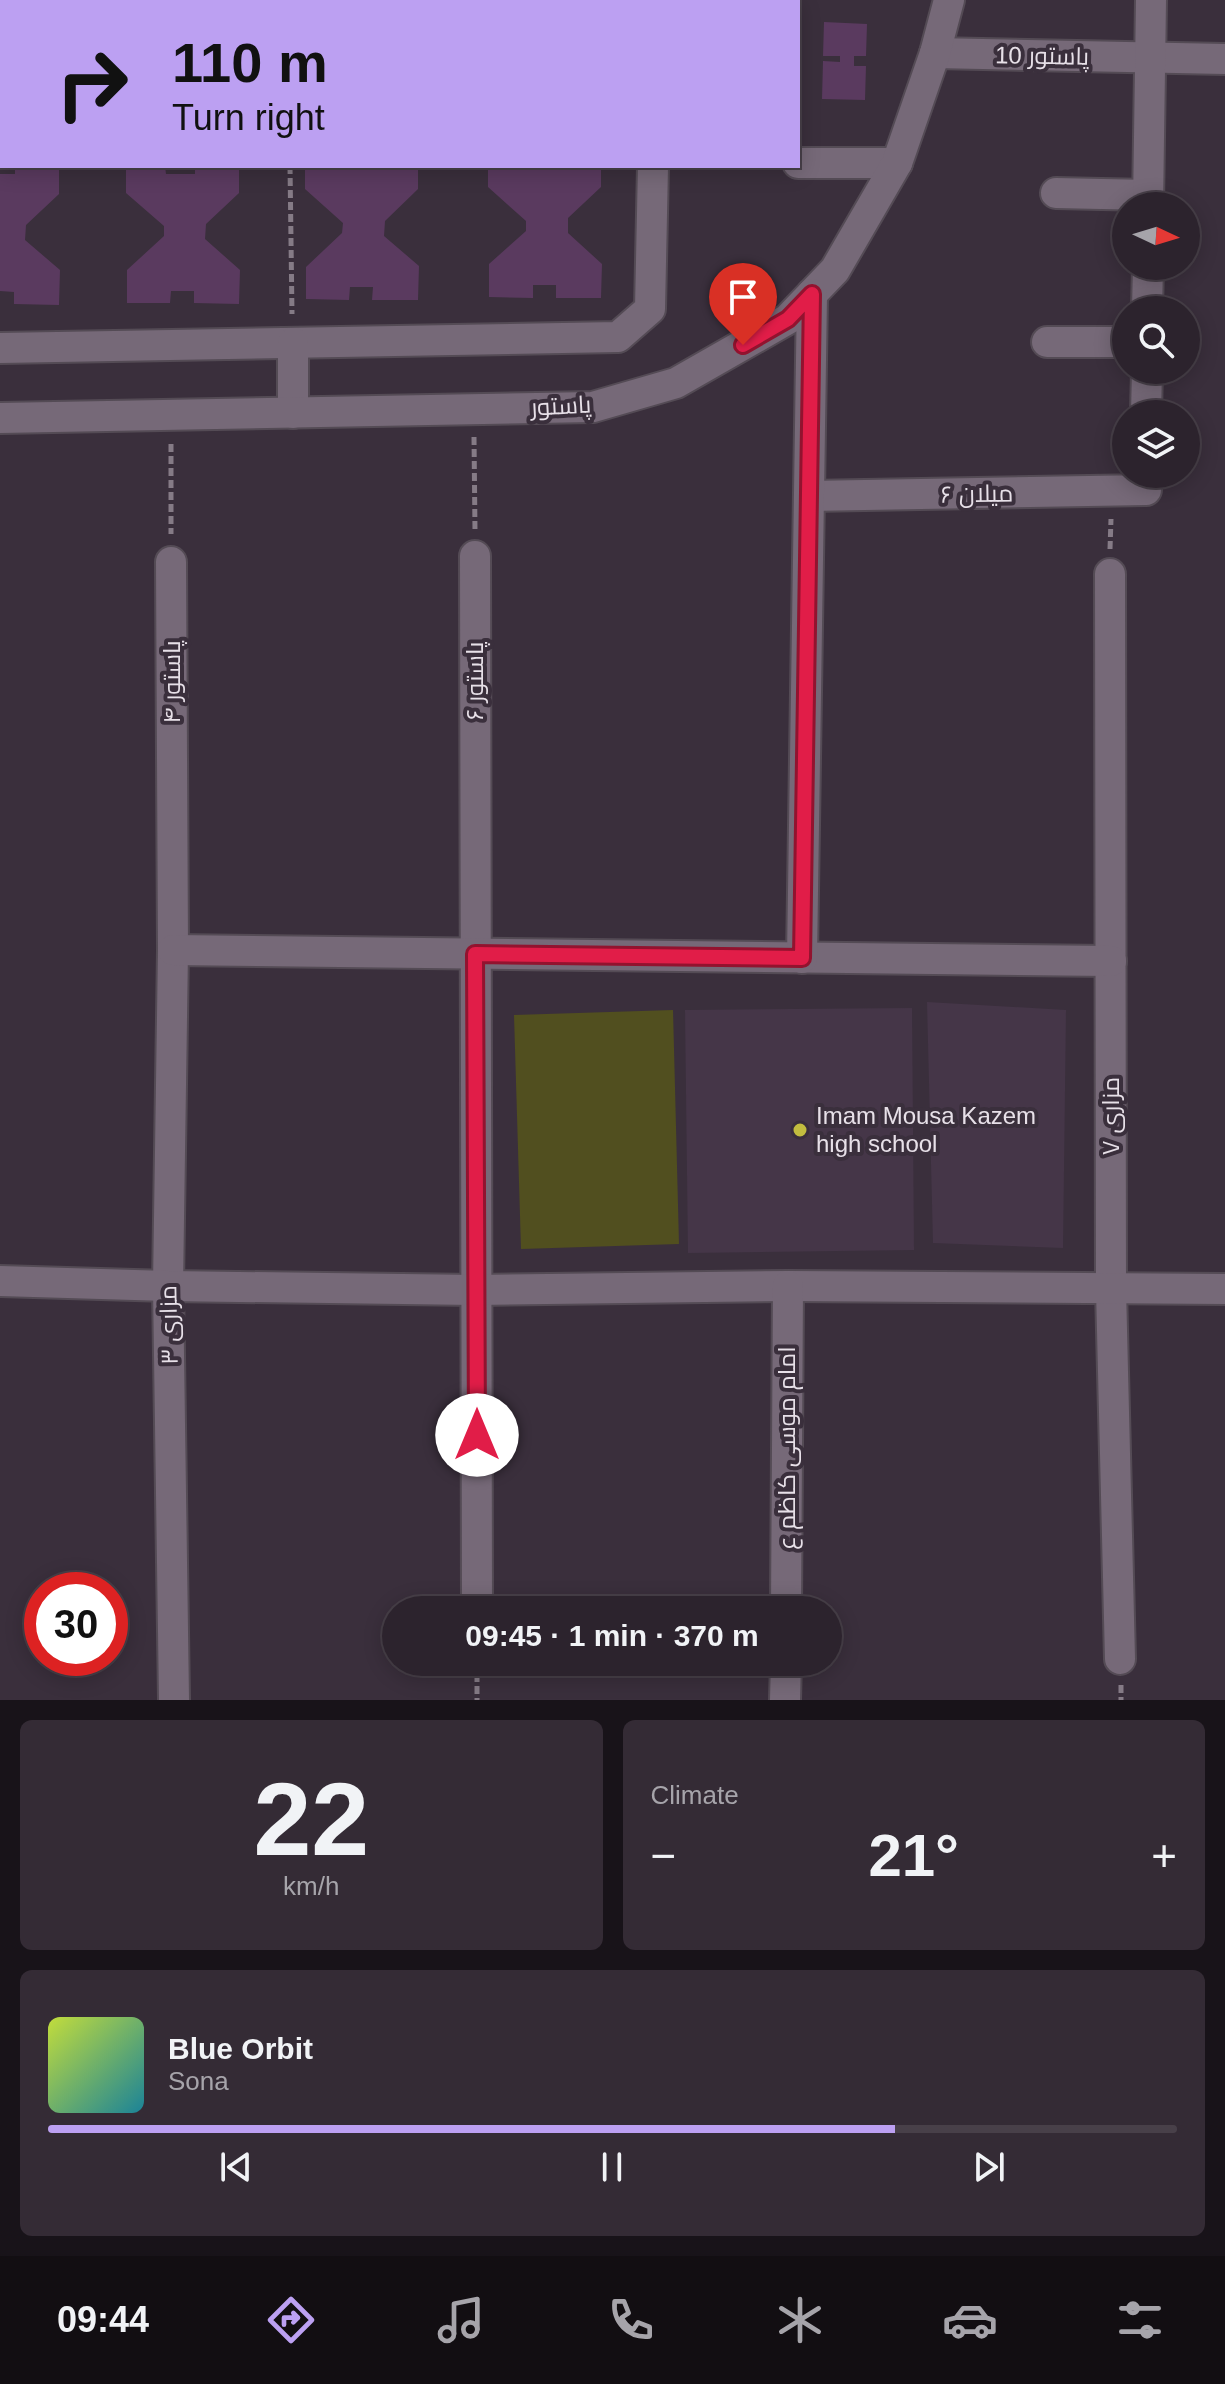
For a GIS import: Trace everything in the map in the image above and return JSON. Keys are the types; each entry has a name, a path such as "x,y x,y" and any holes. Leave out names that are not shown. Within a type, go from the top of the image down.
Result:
{"street":[{"name":"پاستور","path":"0,418 593,407 676,383 788,319 835,270 897,163 935,53 949,0"},
{"path":"1148,192 1151,0"},
{"name":"پاستور 10","path":"935,53 1225,59"},
{"path":"800,163 897,163"},
{"path":"0,348 618,337 650,309 653,168"},
{"path":"1056,193 1112,197"},
{"path":"802,958 812,294"},
{"path":"1047,342 1112,342"},
{"path":"293,343 293,413"},
{"name":"میلان ۶","path":"809,496 1112,492 1126,488"},
{"name":"پاستور ۶","path":"475,556 477,1596"},
{"name":"پاستور ۴","path":"171,562 173,950"},
{"name":"مزاری ۷","path":"1110,574 1111,1289 1120,1659"},
{"path":"173,950 1111,961"},
{"name":"مزاری ۳","path":"173,950 168,1286 174,1700"},
{"path":"0,1281 476,1290 788,1286 1225,1289"},
{"name":"امام موسی کاظم ع","path":"786,1596 788,1286"},
{"path":"785,1700 786,1676"}],"path":[{"path":"290,168 293,343"},
{"path":"474,409 475,556"},
{"path":"171,415 171,562"},
{"path":"1110,574 1112,492"},
{"path":"477,1676 477,1700"}],"shaded area":[{"path":"927,1002 1066,1010 1063,1248 933,1243"},
{"name":"Imam Mousa Kazem high school","path":"912,1008 914,1250 688,1253 685,1010"},
{"path":"673,1010 679,1244 521,1249 514,1015"}],"building":[{"path":"824,22 867,24 866,56 854,56 854,66 866,66 865,100 822,99 823,61 840,62 840,56 823,56"},
{"path":"15,168 59,168 59,194 26,225 25,240 60,270 59,305 14,304 14,292 0,291 0,174 15,174"},
{"path":"126,168 165,168 166,174 195,174 195,168 239,168 239,193 206,224 205,239 240,270 239,304 194,303 194,291 171,291 170,303 127,303 127,270 164,236 164,226 126,193"},
{"path":"305,168 418,168 418,189 385,221 384,236 419,266 418,300 372,300 373,287 350,287 349,300 306,299 306,267 342,233 343,223 305,189"},
{"path":"488,168 601,168 601,187 568,218 568,233 602,264 601,298 556,298 556,285 533,285 533,298 489,297 489,264 526,231 526,221 488,187"}],"place":[{"name":"Imam Mousa Kazem high school","path":"800,1130"}],"route":[{"path":"477,1435 475,954 802,958 812,294 788,319 743,345"}]}
